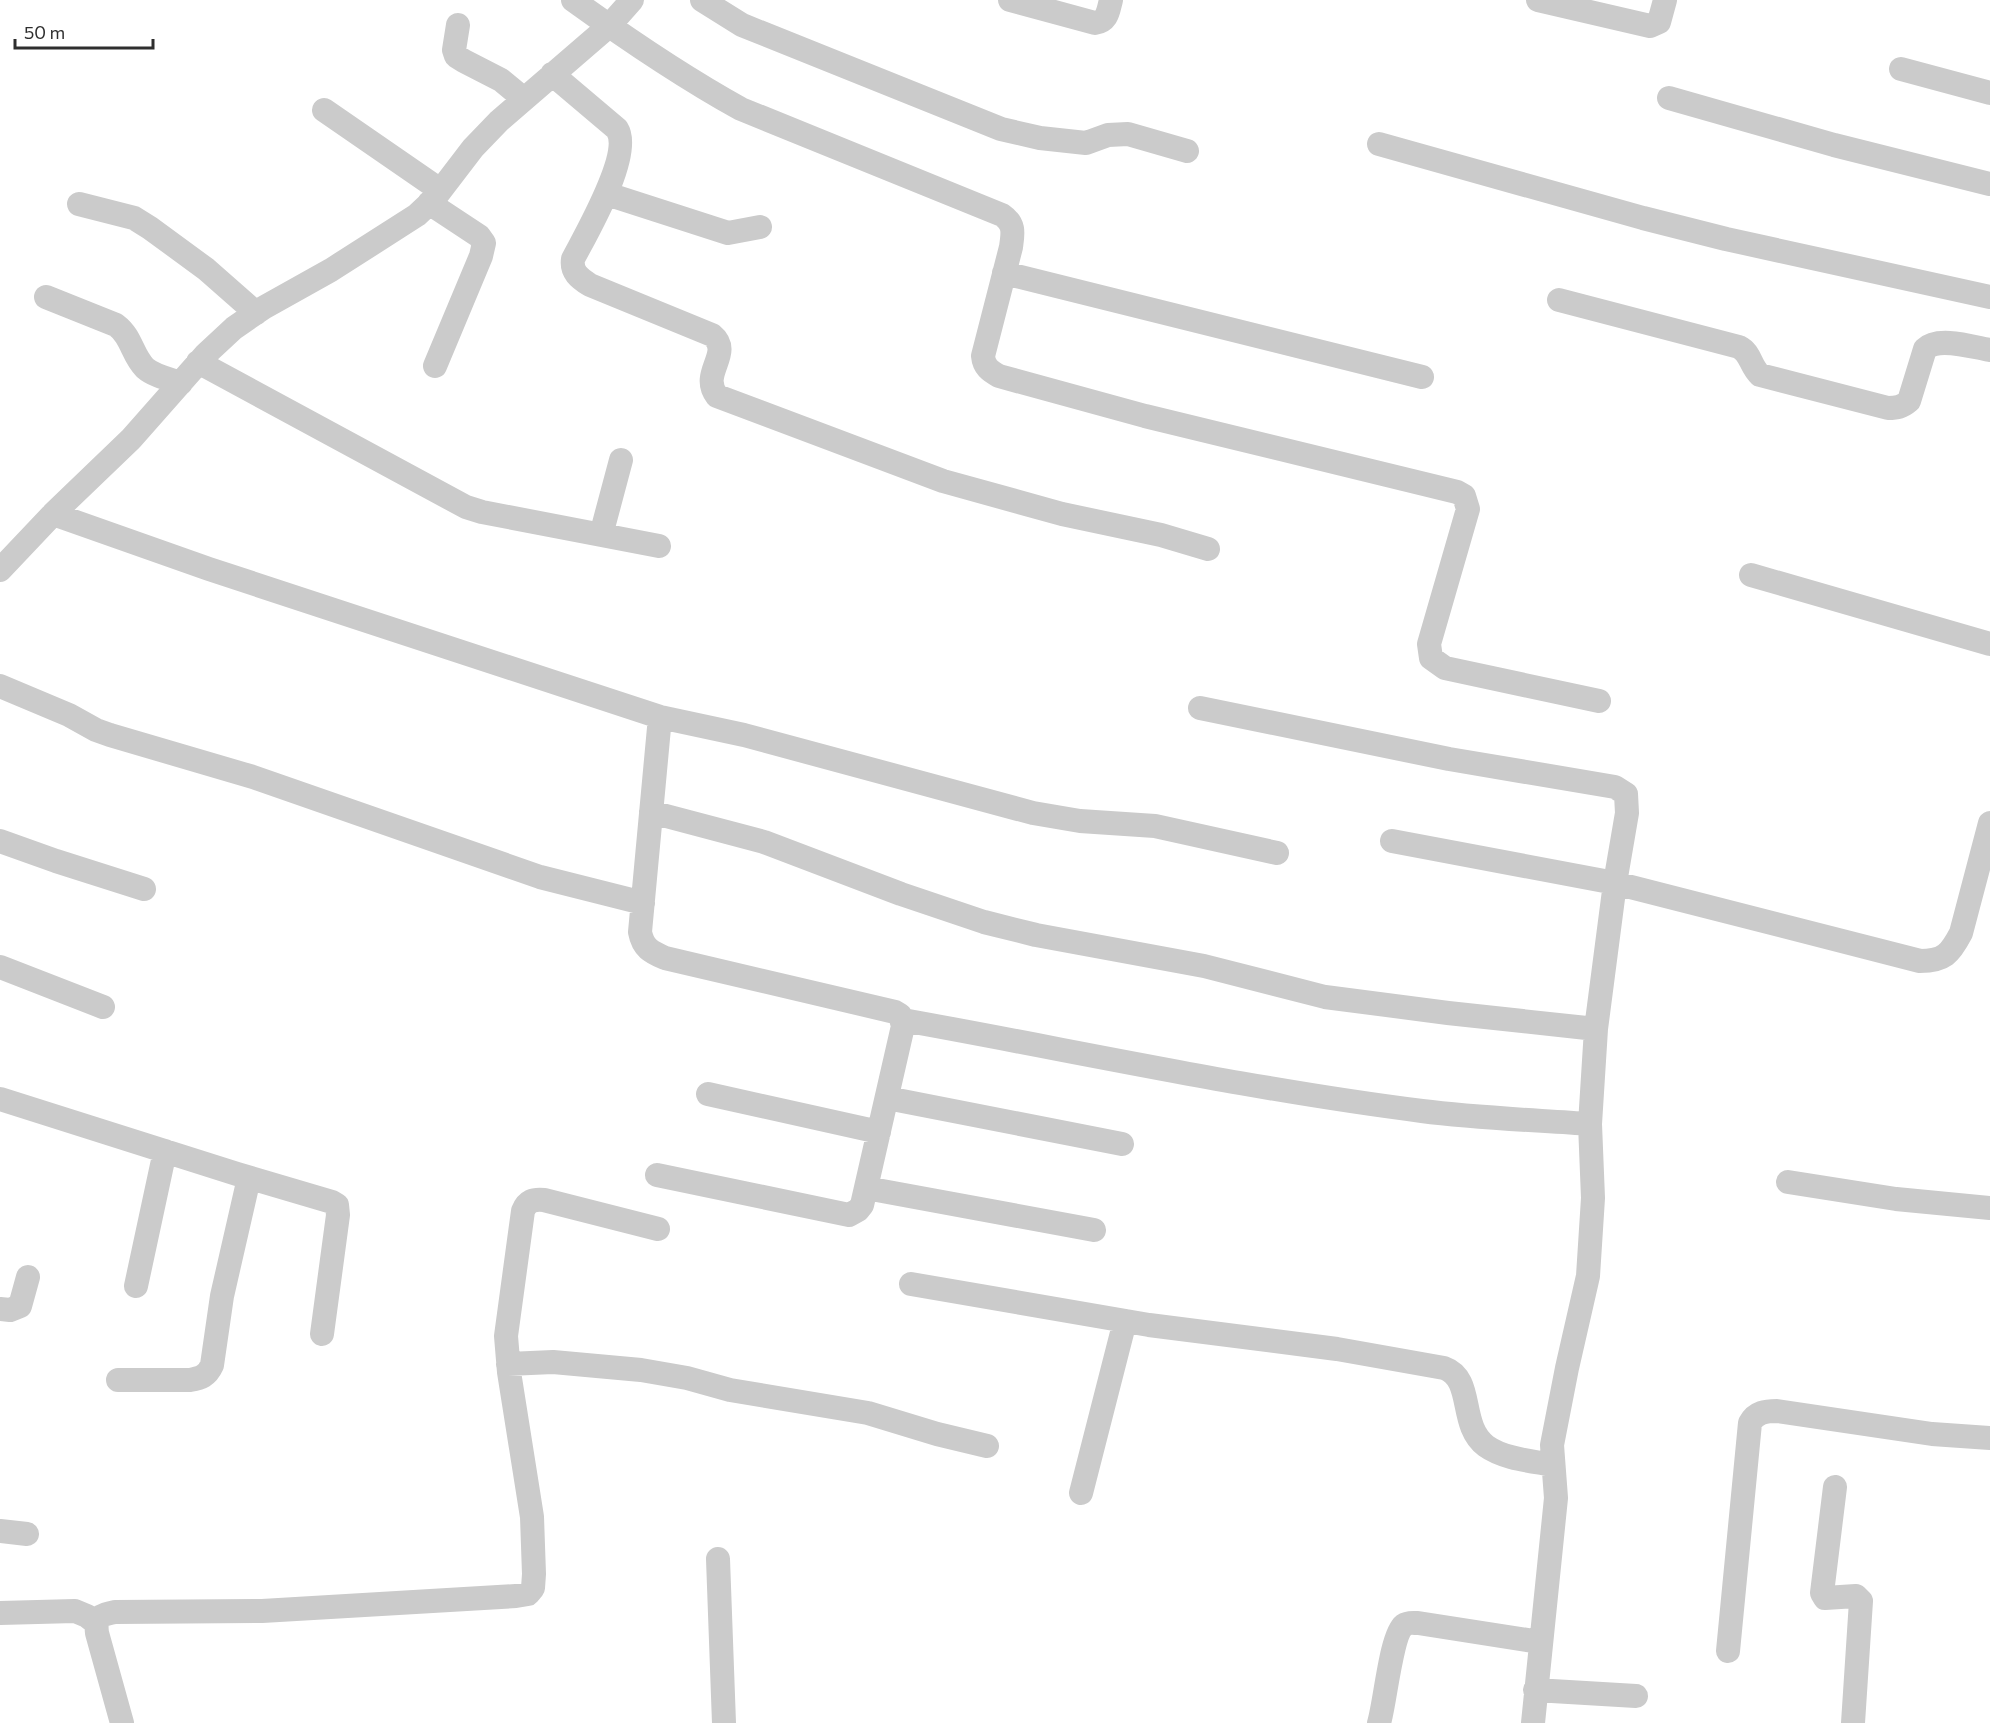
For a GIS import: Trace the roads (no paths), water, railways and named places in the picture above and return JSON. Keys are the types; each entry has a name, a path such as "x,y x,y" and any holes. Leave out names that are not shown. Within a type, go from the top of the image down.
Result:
{"street":[{"path":"573,0 609,26 741,110 1002,215 1009,220 1013,232 983,356 983,363 991,372 1145,416 1457,492 1464,496 1468,509 1429,644 1431,658 1444,668 1599,701"},
{"path":"0,570 53,513 131,440 198,362 234,328 255,313 369,247 417,215 435,197 492,127 609,26 632,0"},
{"path":"702,0 742,25 1002,129 1040,138 1086,143 1108,135 1128,134 1187,151"},
{"path":"1010,0 1095,23 1105,19 1111,0"},
{"path":"1539,0 1650,26 1659,22 1665,0"},
{"path":"458,25 454,50 456,56 501,80 524,99"},
{"path":"1901,69 1990,93"},
{"path":"552,74 620,134 621,147 607,194 573,259 573,270 577,276 590,285 717,338 720,350 711,378 711,385 717,396 943,481 1062,514 1161,535 1208,549"},
{"path":"1669,99 1834,145 1990,184"},
{"path":"324,110 435,197 484,243 481,256 435,366"},
{"path":"1379,144 1715,237 1990,297"},
{"path":"607,194 728,233 760,227"},
{"path":"79,204 134,218 206,269 255,313"},
{"path":"1004,273 1422,377"},
{"path":"46,297 116,325 123,330 137,357 147,369 181,383"},
{"path":"1559,300 1740,347 1747,352 1753,367 1760,375 1888,408 1904,406 1909,401 1925,349 1930,344 1942,342 1990,350"},
{"path":"198,362 466,507 659,546"},
{"path":"601,535 621,460"},
{"path":"53,513 208,569 660,717 744,735 1032,813 1080,821 1155,826 1277,853"},
{"path":"1751,575 1990,644"},
{"path":"0,686 110,735 253,777 540,877 643,903"},
{"path":"1200,708 1449,759 1616,787 1626,794 1628,804 1625,831 1615,883 1596,1029 1590,1124 1593,1198 1588,1276 1552,1445 1556,1498 1533,1723"},
{"path":"657,1175 849,1215 858,1210 866,1188 902,1033 903,1020 895,1012 665,958 646,947 640,932 660,717"},
{"path":"651,812 764,842 901,894 984,922 1036,936 1204,966 1325,997 1596,1029"},
{"path":"1392,841 1615,883 1920,961 1930,961 1941,959 1947,954 1960,933 1990,823"},
{"path":"0,841 144,889"},
{"path":"0,968 103,1007"},
{"path":"903,1020 1184,1073 1381,1105 1424,1111 1590,1124"},
{"path":"708,1094 879,1132"},
{"path":"887,1098 1122,1144"},
{"path":"0,1099 249,1178 328,1200 337,1206 338,1215 322,1334"},
{"path":"136,1286 165,1151"},
{"path":"118,1380 190,1380 200,1379 208,1374 212,1365 228,1266 249,1178"},
{"path":"1788,1182 1896,1198 1990,1208"},
{"path":"866,1188 1094,1230"},
{"path":"122,1723 97,1633 96,1623 105,1614 115,1612 262,1611 528,1594 532,1588 534,1574 532,1517 508,1364 506,1336 525,1205 531,1200 544,1200 658,1229"},
{"path":"0,1308 10,1310 20,1306 28,1277"},
{"path":"911,1284 1125,1321 1337,1349 1444,1368 1451,1370 1458,1377 1472,1428 1486,1445 1509,1456 1553,1465"},
{"path":"1081,1493 1125,1321"},
{"path":"508,1364 553,1362 641,1370 687,1378 730,1390 868,1413 987,1446"},
{"path":"1728,1650 1750,1423 1756,1415 1769,1411 1932,1434 1990,1438"},
{"path":"1835,1487 1822,1593 1827,1598 1856,1596 1861,1603 1853,1723"},
{"path":"0,1531 27,1534"},
{"path":"718,1559 724,1723"},
{"path":"0,1613 75,1611 96,1623"},
{"path":"1379,1723 1395,1642 1402,1626 1418,1623 1540,1642"},
{"path":"1535,1690 1636,1696"}]}
